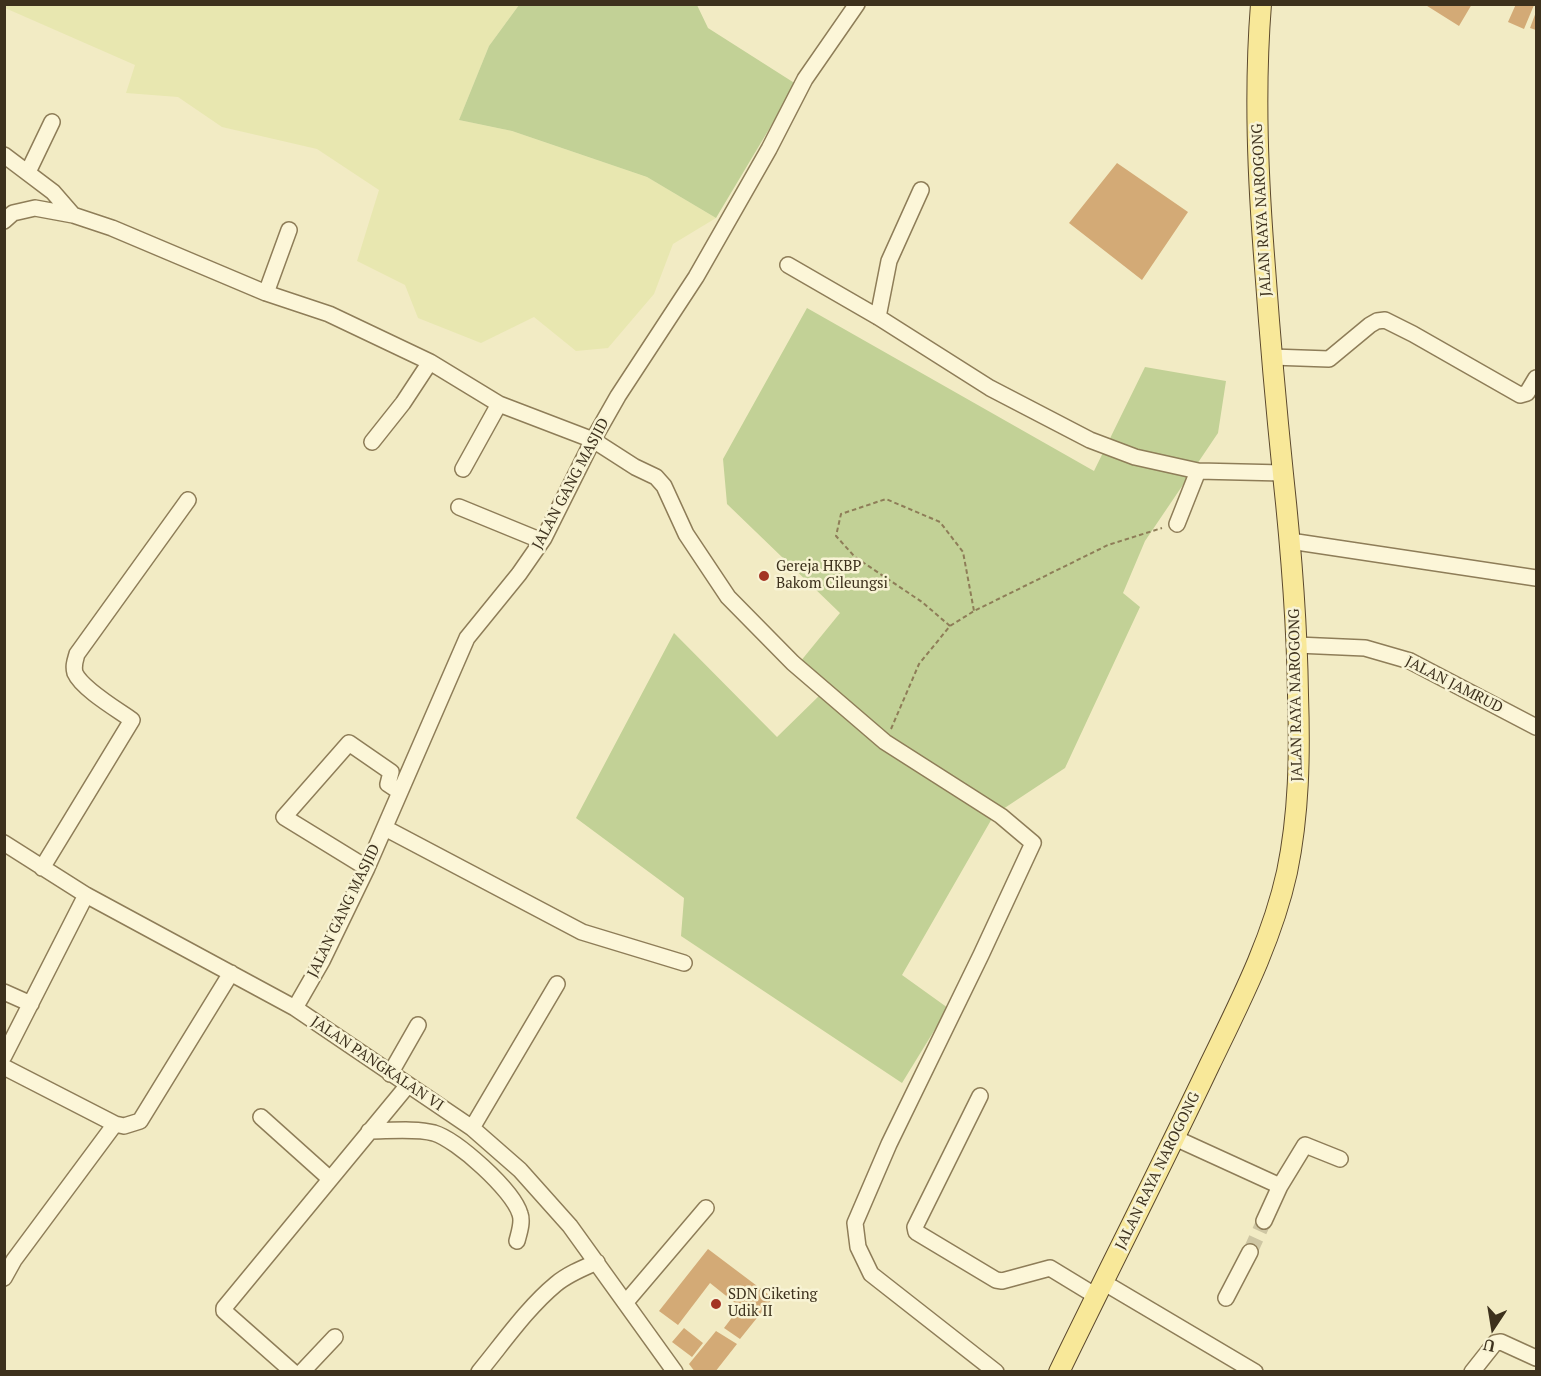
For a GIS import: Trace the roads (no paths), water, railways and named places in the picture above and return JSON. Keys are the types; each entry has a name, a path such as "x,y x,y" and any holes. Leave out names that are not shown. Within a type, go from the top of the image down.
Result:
{"main road":[{"name":"JALAN RAYA NAROGONG","path":"1059,1371 1175,1138 1256,968 1272,926 1286,874 1295,827 1300,763 1297,645 1261,219 1257,125 1257,48 1261,4"}],"street":[{"name":"JALAN GANG MASJID","path":"295,1008 322,961 367,868 467,638 519,574 542,541 618,396 696,277 806,79 857,4"},
{"path":"28,172 52,122"},
{"path":"4,154 53,192 73,215"},
{"path":"878,317 889,261 921,190"},
{"path":"4,221 13,213 35,208 73,215 112,228 266,293 329,314 430,362 499,404 593,440 656,477 664,486 686,534 728,597 793,663 885,742 1001,816 1033,843 889,1144 855,1223 858,1247 871,1274 996,1371"},
{"path":"266,293 289,230"},
{"path":"788,264 878,317 990,388 1090,440 1135,457 1198,471 1283,473"},
{"path":"1272,357 1329,359 1370,325 1385,320 1520,395 1527,393 1536,378"},
{"path":"372,442 403,403 430,362"},
{"path":"464,469 499,404"},
{"path":"1177,524 1198,471"},
{"path":"42,868 132,720 87,687 76,676 74,666 77,654 188,500"},
{"path":"459,507 542,541"},
{"path":"1290,541 1536,578"},
{"name":"JALAN JAMRUD","path":"1297,645 1365,648 1410,661 1536,728"},
{"path":"367,868 284,817 349,743 392,772 388,784 400,792"},
{"path":"384,828 582,932 684,963"},
{"name":"JALAN PANGKALAN VI","path":"4,843 86,895 295,1008 472,1128 520,1170 570,1226 675,1371"},
{"path":"4,1056 86,895"},
{"path":"4,1067 115,1124 124,1126 140,1121 231,972"},
{"path":"472,1128 557,984"},
{"path":"4,992 31,1004"},
{"path":"390,1074 418,1025"},
{"path":"293,1371 224,1311 224,1308 408,1085"},
{"path":"980,1096 915,1229 996,1280 1002,1281 1050,1268 1099,1289 1255,1371"},
{"path":"261,1117 329,1178"},
{"path":"4,1278 14,1260 115,1124"},
{"path":"369,1131 426,1131 436,1133 460,1148 498,1182 520,1212 521,1224 517,1241"},
{"path":"1175,1138 1280,1186"},
{"path":"1264,1221 1280,1186 1305,1145 1340,1160"},
{"path":"626,1302 706,1208"},
{"path":"1226,1298 1250,1252"},
{"path":"479,1371 556,1284 597,1262"},
{"path":"302,1371 335,1337"},
{"path":"1472,1371 1495,1343 1506,1342 1536,1358"}],"tunnel":[{"path":"1250,1252 1264,1221"}],"place":[{"name":"Gereja HKBP Bakom Cileungsi","path":"764,576"},
{"name":"SDN Ciketing Udik II","path":"716,1304"}]}
